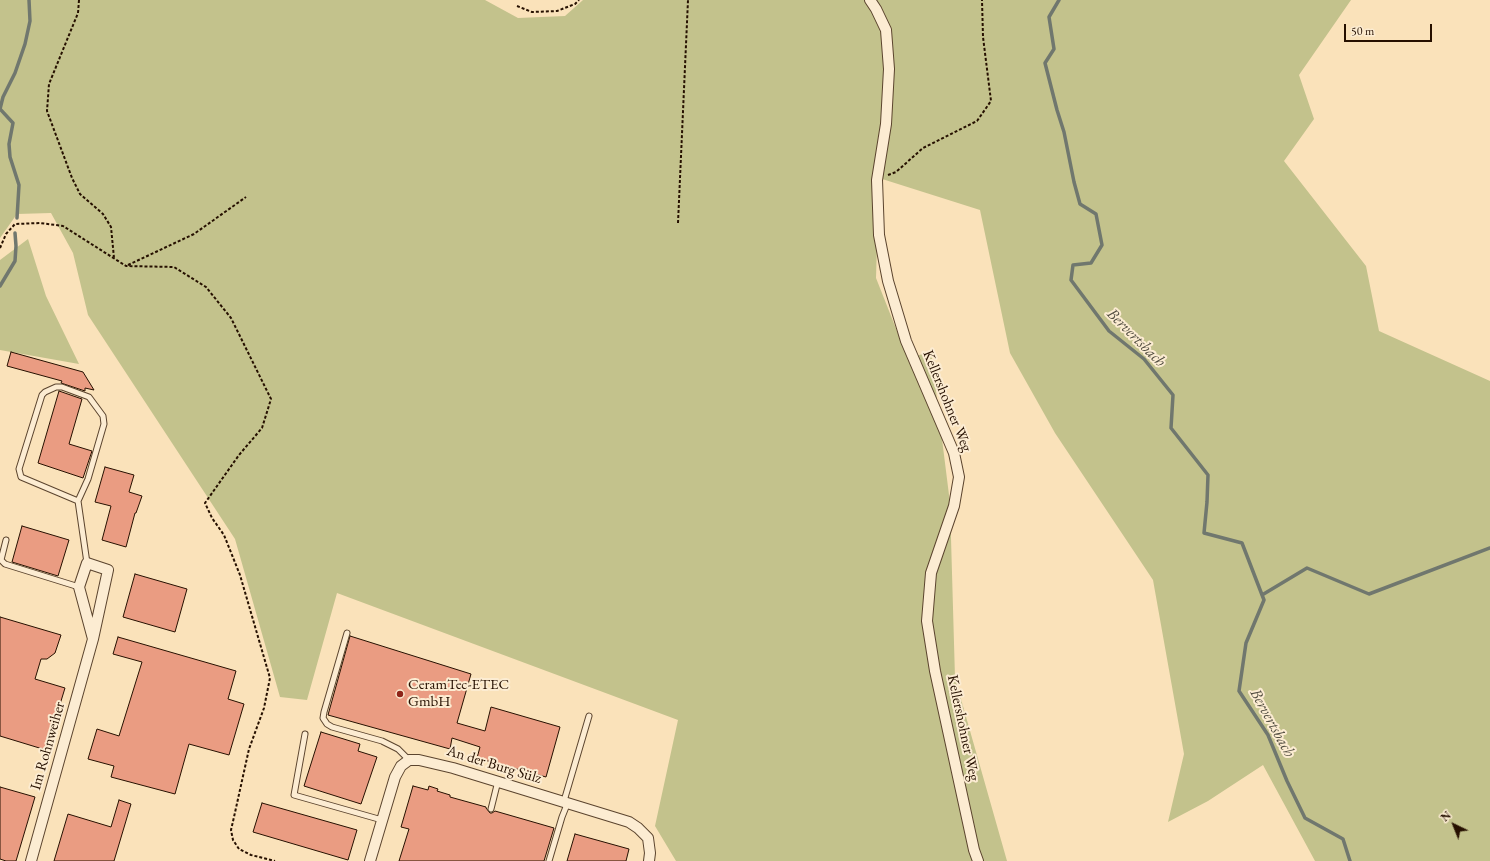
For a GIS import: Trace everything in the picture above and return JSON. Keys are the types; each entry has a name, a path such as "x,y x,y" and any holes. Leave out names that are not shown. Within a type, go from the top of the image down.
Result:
{"street":[{"name":"Kellershohner Weg","path":"870,0 886,30 889,70 886,124 878,180 879,235 888,281 906,341 954,453 960,477 954,506 931,573 926,621 974,850 978,861"},
{"path":"87,563 79,587 93,639"},
{"name":"Im Rohnweiher","path":"31,861 93,639 108,570 87,563"},
{"path":"370,861 395,777 401,766 409,760"},
{"name":"An der Burg Sülz","path":"409,760 431,762 498,781 629,822 638,828 648,838 650,853 648,861"}],"lane":[{"path":"78,501 22,477 20,469 42,395 56,387 62,387 89,397 103,416 104,424 88,479 78,501 87,563"},
{"path":"6,540 1,560 5,564 79,587"},
{"path":"347,633 323,718 326,724 382,741 398,749 409,760"},
{"path":"549,861 589,716"},
{"path":"305,734 294,795 382,820"},
{"path":"491,809 498,781"}],"path":[{"path":"79,0 78,13 49,84 47,110 72,178 80,194 103,214 111,228 114,258"},
{"path":"517,6 532,12 557,11 575,4 578,0"},
{"path":"678,223 688,0"},
{"path":"878,180 896,172 923,148 977,121 991,101 983,37 982,0"},
{"path":"126,266 194,234 246,197"},
{"path":"0,248 6,234 15,224 40,223 63,226 126,266 174,267 206,287 231,318 271,399 262,428 239,455 205,502 212,518 224,535 240,575 270,678 264,708 249,749 233,823 233,840 239,849 251,855 275,861"}],"shaded area":[{"path":"0,0 485,0 518,18 565,16 583,0 1351,0 1299,75 1314,119 1284,161 1366,266 1379,331 1490,381 1490,861 1315,861 1263,765 1208,801 1168,822 1184,754 1153,580 1055,433 1010,353 980,210 879,178 876,278 908,359 931,351 950,503 955,678 1007,861 676,861 655,826 678,720 337,593 307,700 280,697 235,539 88,315 73,253 51,213 17,214 0,238"},
{"path":"28,239 46,296 79,364 0,350 0,260"}],"building":[{"path":"11,352 83,372 94,390 85,388 85,391 61,383 62,381 7,366"},
{"path":"59,391 82,399 69,444 92,451 83,478 38,463"},
{"path":"105,467 134,475 129,492 142,496 135,513 126,547 102,540 111,506 95,502"},
{"path":"22,526 69,540 58,576 12,562"},
{"path":"135,574 187,589 175,632 123,617"},
{"path":"0,617 61,635 55,653 47,659 41,659 35,679 65,688 46,750 0,736"},
{"name":"CeramTec-ETEC GmbH","path":"350,636 471,674 457,723 485,731 491,707 560,727 546,777 477,758 480,747 452,738 450,749 328,715"},
{"path":"118,637 236,671 228,699 244,704 229,755 189,744 175,794 111,777 114,766 88,759 97,729 119,736 142,662 113,654"},
{"path":"321,732 360,744 358,751 377,757 361,804 304,786"},
{"path":"413,786 428,790 429,786 438,789 437,791 450,795 450,797 486,807 490,813 495,811 554,828 544,861 399,861 409,829 401,827"},
{"path":"0,787 35,797 16,861 6,861 0,859"},
{"path":"119,800 131,804 114,861 54,861 68,814 111,827"},
{"path":"262,803 357,830 348,860 253,832"},
{"path":"575,834 629,849 626,861 567,861"}],"waterway":[{"path":"17,218 19,185 10,157 9,144 13,123 0,109 3,97 15,73 25,44 30,21 29,0"},
{"name":"Bervertsbach","path":"1059,0 1049,17 1054,49 1045,63 1064,132 1080,204 1096,214 1102,245 1091,263 1073,265 1071,280 1109,331 1144,359 1173,395 1171,428 1208,475 1204,533 1242,543 1264,600 1246,643 1239,691 1268,735 1287,781 1305,818 1343,839 1350,861"},
{"path":"0,286 15,261 15,233"},
{"path":"1262,595 1307,568 1369,594 1490,548"}],"place":[{"name":"CeramTec-ETEC GmbH","path":"400,694"}]}
